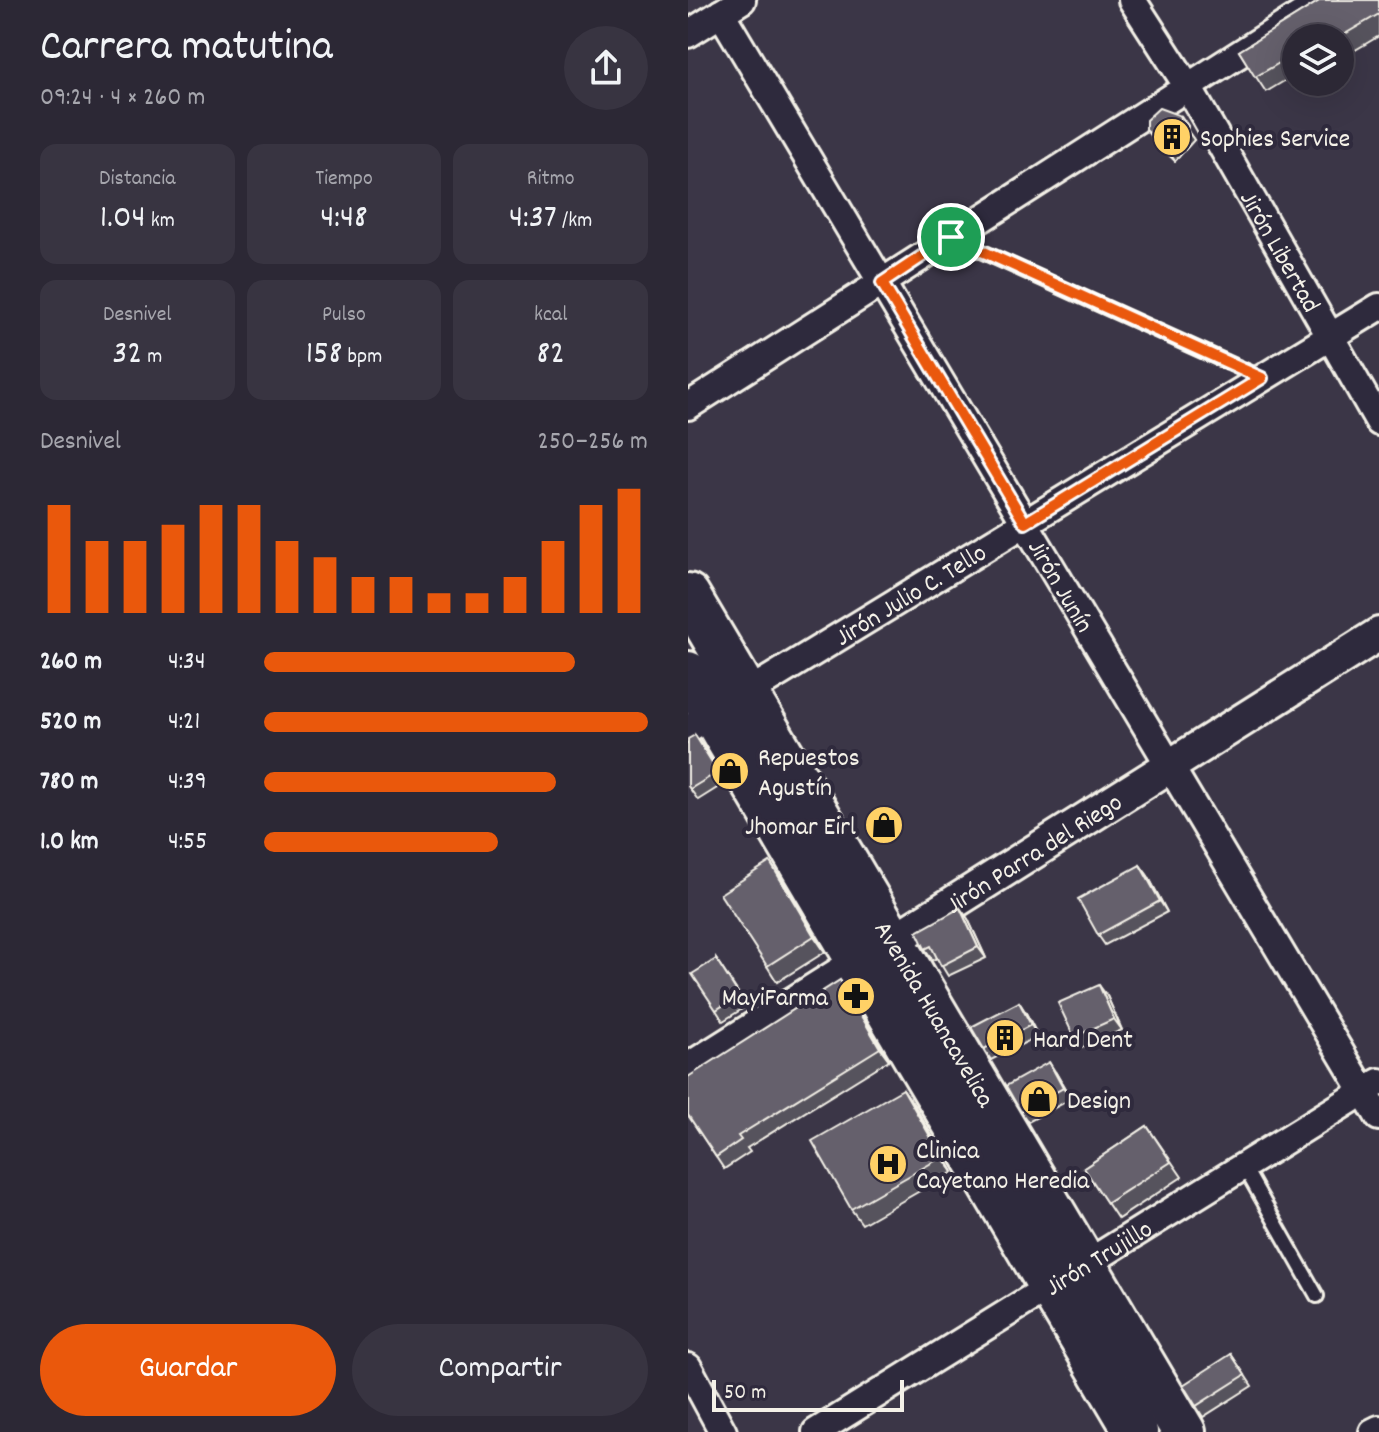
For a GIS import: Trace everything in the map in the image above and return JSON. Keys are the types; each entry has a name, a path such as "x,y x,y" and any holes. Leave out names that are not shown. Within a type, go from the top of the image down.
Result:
{"highway":[{"name":"Avenida Huancavelica","path":"688,595 715,712 858,962 1136,1432"},
{"name":"Avenida Huancavelica","path":"688,673 893,940 1184,1432"}],"street":[{"name":"Jirón Libertad","path":"1132,0 1188,87 1379,422"},
{"path":"688,406 1324,0"},
{"path":"688,34 732,6"},
{"name":"Jirón Junín","path":"732,6 882,283 1170,765 1371,1086 1379,1117"},
{"name":"Jirón Julio C. Tello","path":"715,712 1379,307"},
{"name":"Jirón Parra del Riego","path":"688,1070 1379,634"},
{"name":"Jirón Trujillo","path":"816,1432 1371,1086"},
{"path":"688,1367 723,1432"},
{"path":"1373,1432 1379,1429"}],"lane":[{"path":"951,237 1262,378"},
{"path":"1243,1165 1317,1296"}],"building":[{"path":"1321,0 1379,0 1379,14 1354,29 1354,24 1282,24"},
{"path":"1282,24 1282,63 1255,77 1239,51"},
{"path":"1159,108 1181,116 1178,122 1187,130 1168,150 1146,130 1146,120"},
{"path":"695,735 718,772 690,789 688,739"},
{"path":"770,862 814,936 767,966 720,894"},
{"path":"1140,865 1160,901 1098,935 1078,899"},
{"path":"960,908 978,947 941,966 931,946 925,949 917,932"},
{"path":"716,959 739,995 716,1010 692,974"},
{"path":"840,980 880,1048 738,1136 741,1140 716,1157 688,1115 688,1077"},
{"path":"1099,985 1114,1019 1074,1037 1058,1003"},
{"path":"1019,1002 1031,1025 984,1049 971,1027"},
{"path":"1049,1062 1063,1088 1021,1112 1006,1086"},
{"name":"Clinica Cayetano Heredia","path":"903,1089 942,1157 851,1209 812,1141"},
{"path":"1147,1126 1171,1162 1107,1203 1084,1168"},
{"path":"1231,1354 1245,1375 1196,1406 1183,1385"}],"place":[{"name":"Sophies Service","path":"1172,137"},
{"name":"Repuestos Agustín","path":"730,771"},
{"name":"Jhomar Eirl","path":"884,825"},
{"name":"MayiFarma","path":"856,996"},
{"name":"Hard Dent","path":"1005,1038"},
{"name":"Design","path":"1039,1099"},
{"name":"Clinica Cayetano Heredia","path":"888,1164"}],"route":[{"path":"951,237 1262,378 1025,523 882,283 951,237"}]}
